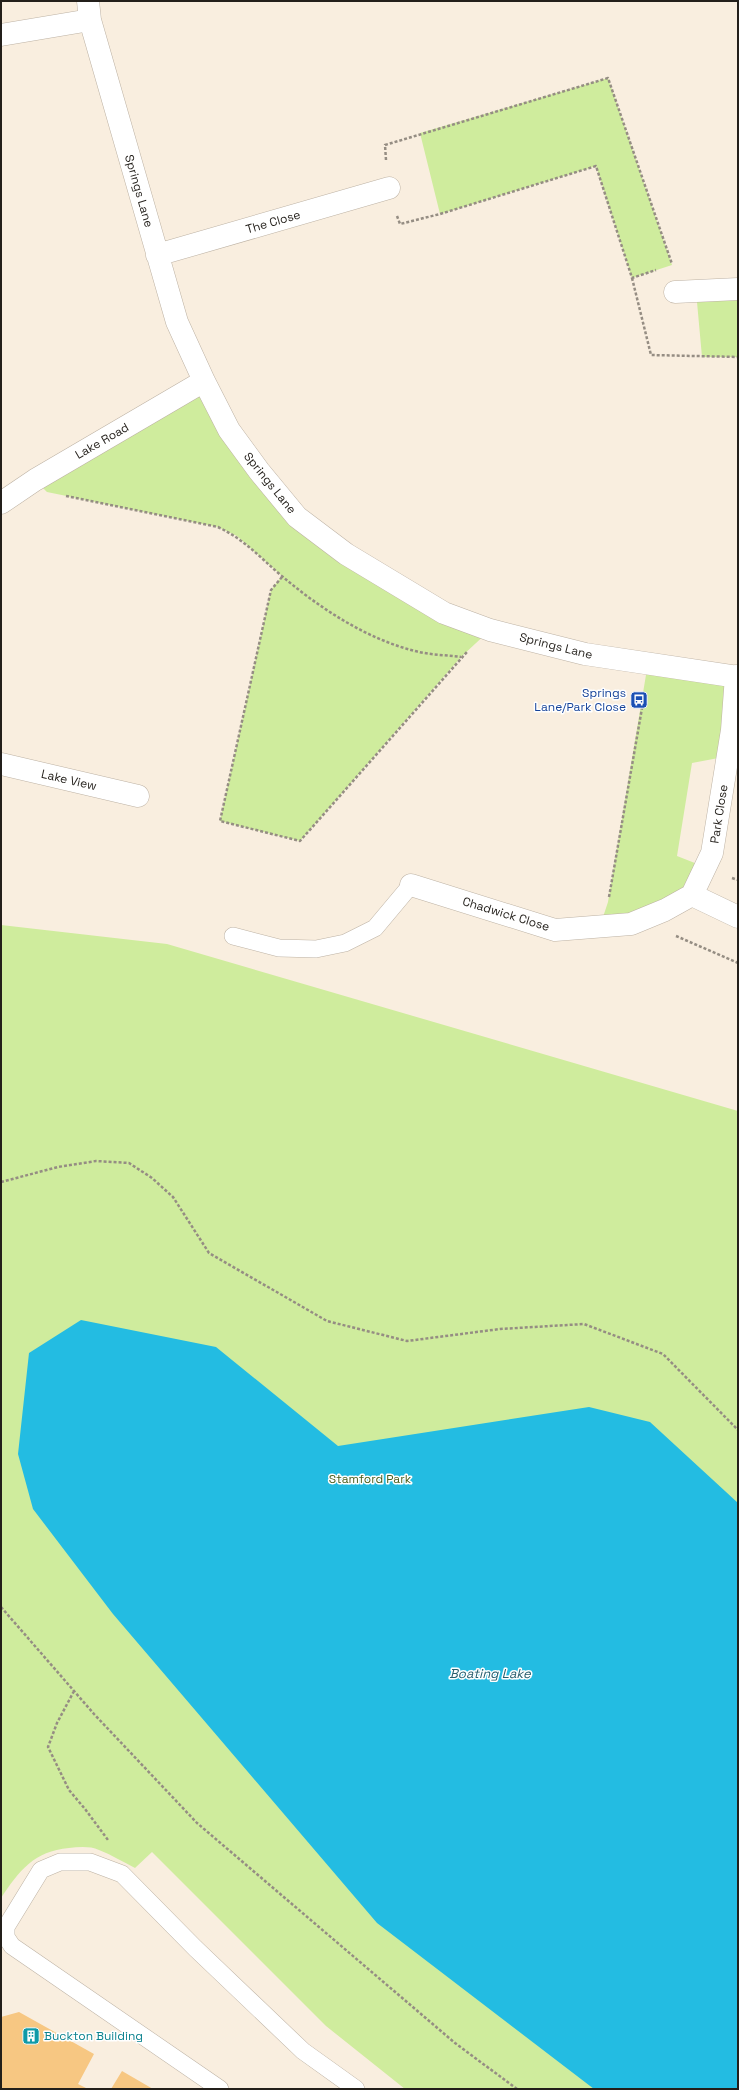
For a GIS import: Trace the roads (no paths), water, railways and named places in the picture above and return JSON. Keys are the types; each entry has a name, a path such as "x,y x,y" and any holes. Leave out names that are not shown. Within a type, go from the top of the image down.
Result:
{"street":[{"path":"1,35 89,11"},
{"name":"Springs Lane","path":"89,11 177,322 204,381 229,430 259,471 297,517 346,554 391,583 444,613 490,630 585,654 737,676"},
{"name":"The Close","path":"157,255 389,188"},
{"path":"675,292 738,289"},
{"name":"Lake Road","path":"1,503 34,480 204,381"},
{"name":"Park Close","path":"692,896 712,853 732,730 737,676"},
{"name":"Lake View","path":"1,764 138,796"},
{"name":"Chadwick Close","path":"411,886 555,930 631,924 665,910 692,896"},
{"path":"692,896 738,917"}],"lane":[{"path":"233,936 280,948 316,949 345,942 375,928 411,886"},
{"path":"220,2089 12,1946 6,1937 6,1927 10,1918 41,1870 60,1862 90,1862 122,1874 195,1948 303,2051 356,2089"}],"water":[{"name":"Boating Lake","path":"81,1320 216,1347 338,1446 589,1407 650,1422 738,1503 738,2089 594,2089 377,1923 113,1614 33,1509 18,1454 29,1353"}],"place":[{"name":"Springs Lane/Park Close","path":"639,700"},
{"name":"Buckton Building","path":"31,2036"}],"park label":[{"name":"Stamford Park","path":"370,1479"}]}
